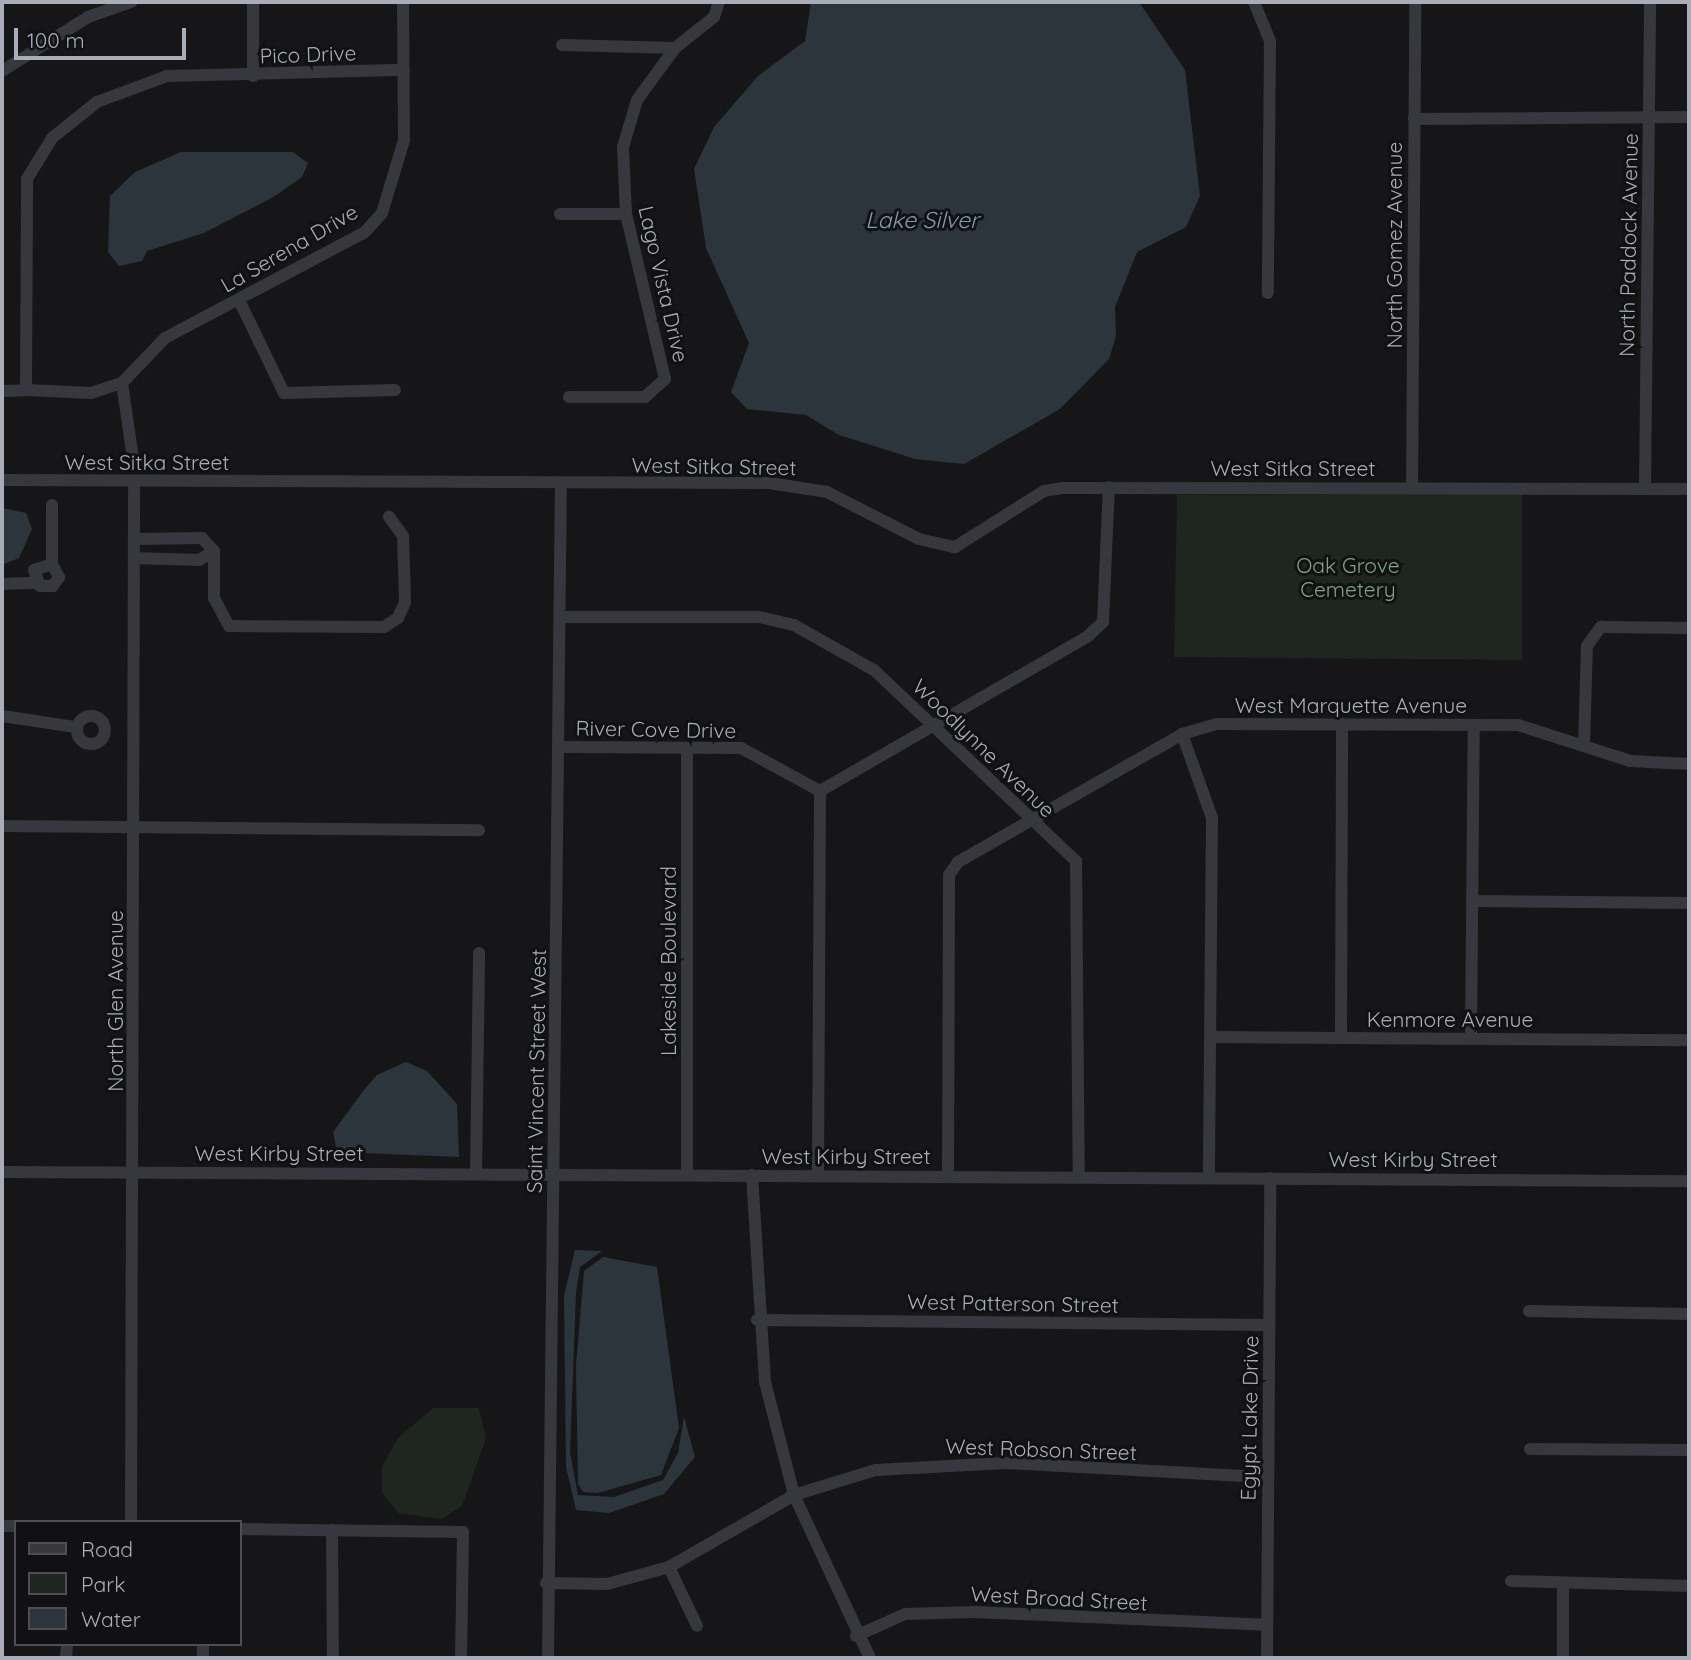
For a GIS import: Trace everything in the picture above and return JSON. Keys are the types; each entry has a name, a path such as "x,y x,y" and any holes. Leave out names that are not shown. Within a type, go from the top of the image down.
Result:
{"street":[{"path":"2,71 88,17 131,2"},
{"path":"253,2 253,76"},
{"name":"La Serena Drive","path":"26,390 90,393 122,383 165,338 365,232 382,213 404,140 403,2"},
{"name":"Lago Vista Drive","path":"569,397 645,397 665,379 626,214 623,147 637,100 675,48 714,17 719,2"},
{"path":"1254,2 1270,41 1268,293"},
{"name":"North Gomez Avenue","path":"1412,488 1415,2"},
{"name":"North Paddock Avenue","path":"1645,488 1650,2"},
{"path":"562,45 675,48"},
{"name":"Pico Drive","path":"26,390 27,179 52,138 97,102 167,76 253,76 404,69"},
{"path":"1414,119 1689,117"},
{"path":"560,214 626,214"},
{"path":"239,300 284,393 395,390"},
{"path":"122,383 133,458"},
{"path":"2,391 26,390"},
{"name":"West Sitka Street","path":"2,480 799,486 855,505 919,539 955,547 1044,491 1109,487 1689,489"},
{"name":"North Glen Avenue","path":"131,1520 134,481"},
{"name":"Saint Vincent Street West","path":"548,1658 546,1583 557,1174 561,484"},
{"path":"818,1175 820,790 933,726 1103,622 1109,487"},
{"path":"2,584 36,583 48,587 57,582 52,564 52,505"},
{"path":"135,539 202,538 214,551 214,598 229,626 384,627 398,618 405,602 403,536 389,517"},
{"path":"134,558 199,560 214,551"},
{"path":"36,583 37,565 52,564"},
{"name":"Woodlynne Avenue","path":"561,617 777,619 874,670 1076,861 1081,877 1079,1176"},
{"path":"1584,745 1587,646 1601,627 1689,628"},
{"path":"2,716 76,727"},
{"name":"West Marquette Avenue","path":"948,1175 949,875 958,862 1182,734 1218,724 1474,725 1542,728 1630,761 1689,764"},
{"path":"1341,1038 1342,724"},
{"path":"1471,1039 1474,725"},
{"path":"1182,734 1212,818 1209,1178"},
{"name":"River Cove Drive","path":"559,747 752,751 820,790"},
{"name":"Lakeside Boulevard","path":"687,748 687,1175"},
{"path":"2,826 479,830"},
{"path":"1472,901 1689,903"},
{"path":"477,1173 479,953"},
{"name":"Kenmore Avenue","path":"1211,1037 1689,1040"},
{"name":"West Kirby Street","path":"2,1172 1689,1181"},
{"path":"752,1175 757,1320 794,1496 856,1636 870,1658"},
{"name":"Egypt Lake Drive","path":"1267,1658 1270,1178"},
{"path":"1529,1311 1689,1314"},
{"name":"West Patterson Street","path":"757,1320 1269,1325"},
{"path":"1530,1449 1689,1450"},
{"name":"West Robson Street","path":"546,1583 607,1584 669,1567 794,1496 852,1475 945,1464 1267,1477"},
{"path":"242,1529 463,1532 461,1658"},
{"path":"332,1530 332,1658"},
{"path":"669,1567 697,1626"},
{"path":"1511,1581 1689,1586"},
{"path":"1563,1583 1563,1658"},
{"name":"West Broad Street","path":"856,1636 905,1614 974,1612 1266,1625"}],"green space":[{"name":"Oak Grove Cemetery","path":"1522,494 1522,660 1174,657 1177,495"},
{"path":"433,1408 479,1408 486,1438 462,1506 441,1519 398,1513 382,1492 382,1467 397,1439"}],"water":[{"name":"Lake Silver","path":"811,2 1139,2 1185,70 1200,196 1186,227 1137,252 1115,307 1116,336 1109,359 1060,409 964,464 915,459 839,435 806,415 747,409 731,392 749,343 706,248 694,169 714,127 758,76 805,41"},
{"path":"181,152 293,152 308,163 302,177 275,196 204,233 147,251 142,261 119,266 108,252 110,196 135,172"},
{"path":"2,508 26,513 32,529 19,558 2,565"},
{"path":"406,1062 427,1071 457,1104 459,1157 337,1152 333,1132 364,1090 377,1075"},
{"path":"575,1250 602,1251 580,1267 576,1293 570,1452 578,1495 614,1497 663,1480 678,1453 684,1417 695,1457 664,1494 609,1513 576,1510 566,1467 564,1296"},
{"path":"603,1257 657,1267 679,1428 661,1475 598,1493 583,1492 578,1484 576,1366 584,1271"}]}
